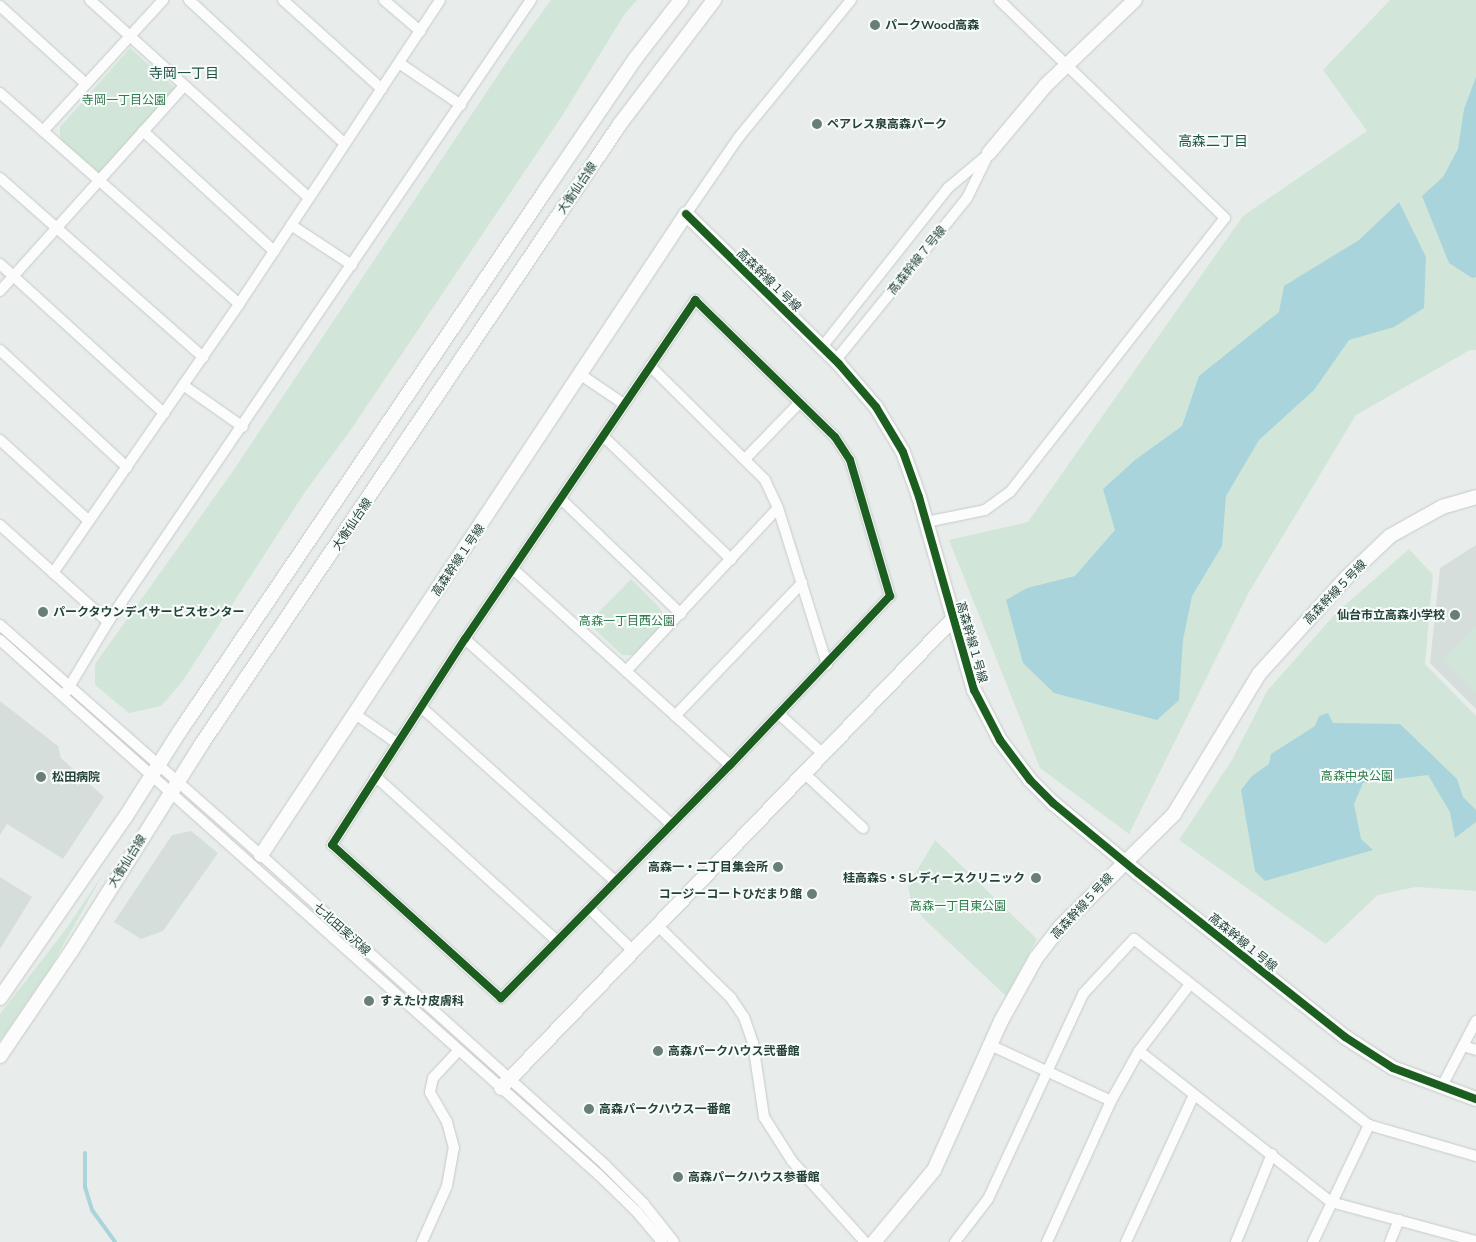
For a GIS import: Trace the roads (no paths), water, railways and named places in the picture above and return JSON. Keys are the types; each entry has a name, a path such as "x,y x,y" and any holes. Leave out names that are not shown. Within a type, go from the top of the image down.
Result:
{"street":[{"path":"90,0 309,198"},
{"path":"43,132 85,83 163,0"},
{"path":"189,0 344,143"},
{"path":"283,0 382,89"},
{"path":"384,0 420,31"},
{"path":"53,573 274,251 440,0"},
{"path":"63,697 108,622 243,427 531,0"},
{"name":"大衡仙台線","path":"0,998 155,771 544,191 635,60 681,0"},
{"name":"大衡仙台線","path":"0,1056 72,950 174,787 620,124 714,0"},
{"path":"686,214 739,137 851,0"},
{"path":"926,522 985,510 1010,492 1225,218 999,0"},
{"name":"高森幹線７号線","path":"822,347 948,188 988,153 1066,64 1135,0"},
{"path":"0,6 85,83"},
{"path":"399,63 461,105"},
{"path":"0,291 184,86"},
{"path":"0,92 238,304"},
{"path":"143,132 274,251"},
{"name":"高森幹線７号線","path":"835,361 967,198 988,153"},
{"path":"0,178 202,357"},
{"name":"高森幹線１号線","path":"261,855 686,214 822,347 876,407 903,452 926,522 974,690 1000,740 1030,780 1052,803 1124,862 1345,1037 1393,1068 1441,1088 1476,1099"},
{"path":"291,225 352,265"},
{"path":"0,264 164,413"},
{"path":"695,300 835,437 850,460 890,596 672,825 556,940 501,998 332,845 465,638 650,366 695,300"},
{"path":"0,350 127,467"},
{"path":"650,366 765,480 778,508 827,664"},
{"path":"581,375 624,404"},
{"path":"183,385 243,427"},
{"path":"745,459 800,402"},
{"path":"602,436 731,559"},
{"path":"0,440 89,521"},
{"name":"高森幹線５号線","path":"874,1242 934,1170 990,1045 1036,958 1060,927 1174,814 1258,674 1347,577 1390,536 1442,507 1476,497"},
{"path":"561,499 681,614"},
{"path":"626,671 778,508"},
{"path":"0,525 108,622"},
{"path":"513,568 730,765"},
{"path":"675,716 802,583"},
{"path":"505,1084 632,950 953,619"},
{"path":"0,626 69,686 155,771"},
{"path":"465,638 672,825"},
{"path":"0,640 63,697 174,787 458,1051 505,1084 638,1212 662,1242"},
{"path":"421,708 616,882"},
{"path":"355,714 398,744"},
{"path":"779,714 822,753"},
{"path":"804,773 863,828"},
{"path":"375,776 556,940"},
{"name":"七北田実沢線","path":"174,787 261,855 505,1084 605,1165 644,1204 674,1242"},
{"path":"589,908 632,950"},
{"path":"657,925 731,998 744,1017 754,1043 764,1117 792,1161 865,1242"},
{"path":"955,1242 988,1199 1083,994 1134,939 1369,1125 1476,1156"},
{"path":"1047,1242 1111,1101 1139,1050 1190,984"},
{"path":"1441,1088 1476,1021"},
{"path":"990,1045 1111,1101"},
{"path":"1463,1046 1476,1050"},
{"path":"1139,1050 1330,1202 1476,1241"},
{"path":"422,1242 447,1186 454,1148 446,1122 430,1092 433,1078 458,1051"},
{"path":"1126,1242 1194,1095"},
{"path":"1313,1242 1330,1202 1369,1125"},
{"path":"1236,1242 1272,1154"},
{"path":"1390,1242 1399,1220"}],"water":[{"path":"1476,77 1476,277 1472,278 1449,263 1422,196 1443,177 1458,149 1464,109"},
{"path":"1399,202 1426,257 1424,308 1394,327 1349,340 1314,390 1259,440 1226,496 1222,546 1192,596 1183,640 1179,700 1157,720 1054,693 1023,663 1006,600 1027,588 1075,576 1115,530 1103,489 1135,460 1182,426 1199,376 1279,312 1284,286 1359,240"},
{"path":"1328,713 1333,723 1400,724 1457,779 1463,797 1476,810 1476,822 1455,838 1450,812 1428,775 1363,783 1354,804 1361,839 1373,850 1265,881 1255,871 1241,790 1252,776 1269,764 1271,754 1315,726 1319,716"}],"waterway":[{"path":"85,1153 85,1187 92,1210 115,1242"}],"place":[{"name":"パークWood高森","path":"875,25"},
{"name":"ペアレス泉高森パーク","path":"817,124"},
{"name":"パークタウンデイサービスセンター","path":"43,612"},
{"name":"仙台市立高森小学校","path":"1455,615"},
{"name":"松田病院","path":"41,777"},
{"name":"高森一・二丁目集会所","path":"778,867"},
{"name":"桂高森S・Sレディースクリニック","path":"1036,878"},
{"name":"コージーコートひだまり館","path":"812,894"},
{"name":"すえたけ皮膚科","path":"369,1001"},
{"name":"高森パークハウス弐番館","path":"658,1051"},
{"name":"高森パークハウス一番館","path":"589,1109"},
{"name":"高森パークハウス参番館","path":"678,1177"}],"district":[{"name":"寺岡一丁目","path":"184,73"},
{"name":"高森二丁目","path":"1213,141"}],"park label":[{"name":"寺岡一丁目公園","path":"124,100"},
{"name":"高森一丁目西公園","path":"627,621"},
{"name":"高森中央公園","path":"1357,776"},
{"name":"高森一丁目東公園","path":"958,906"}]}
